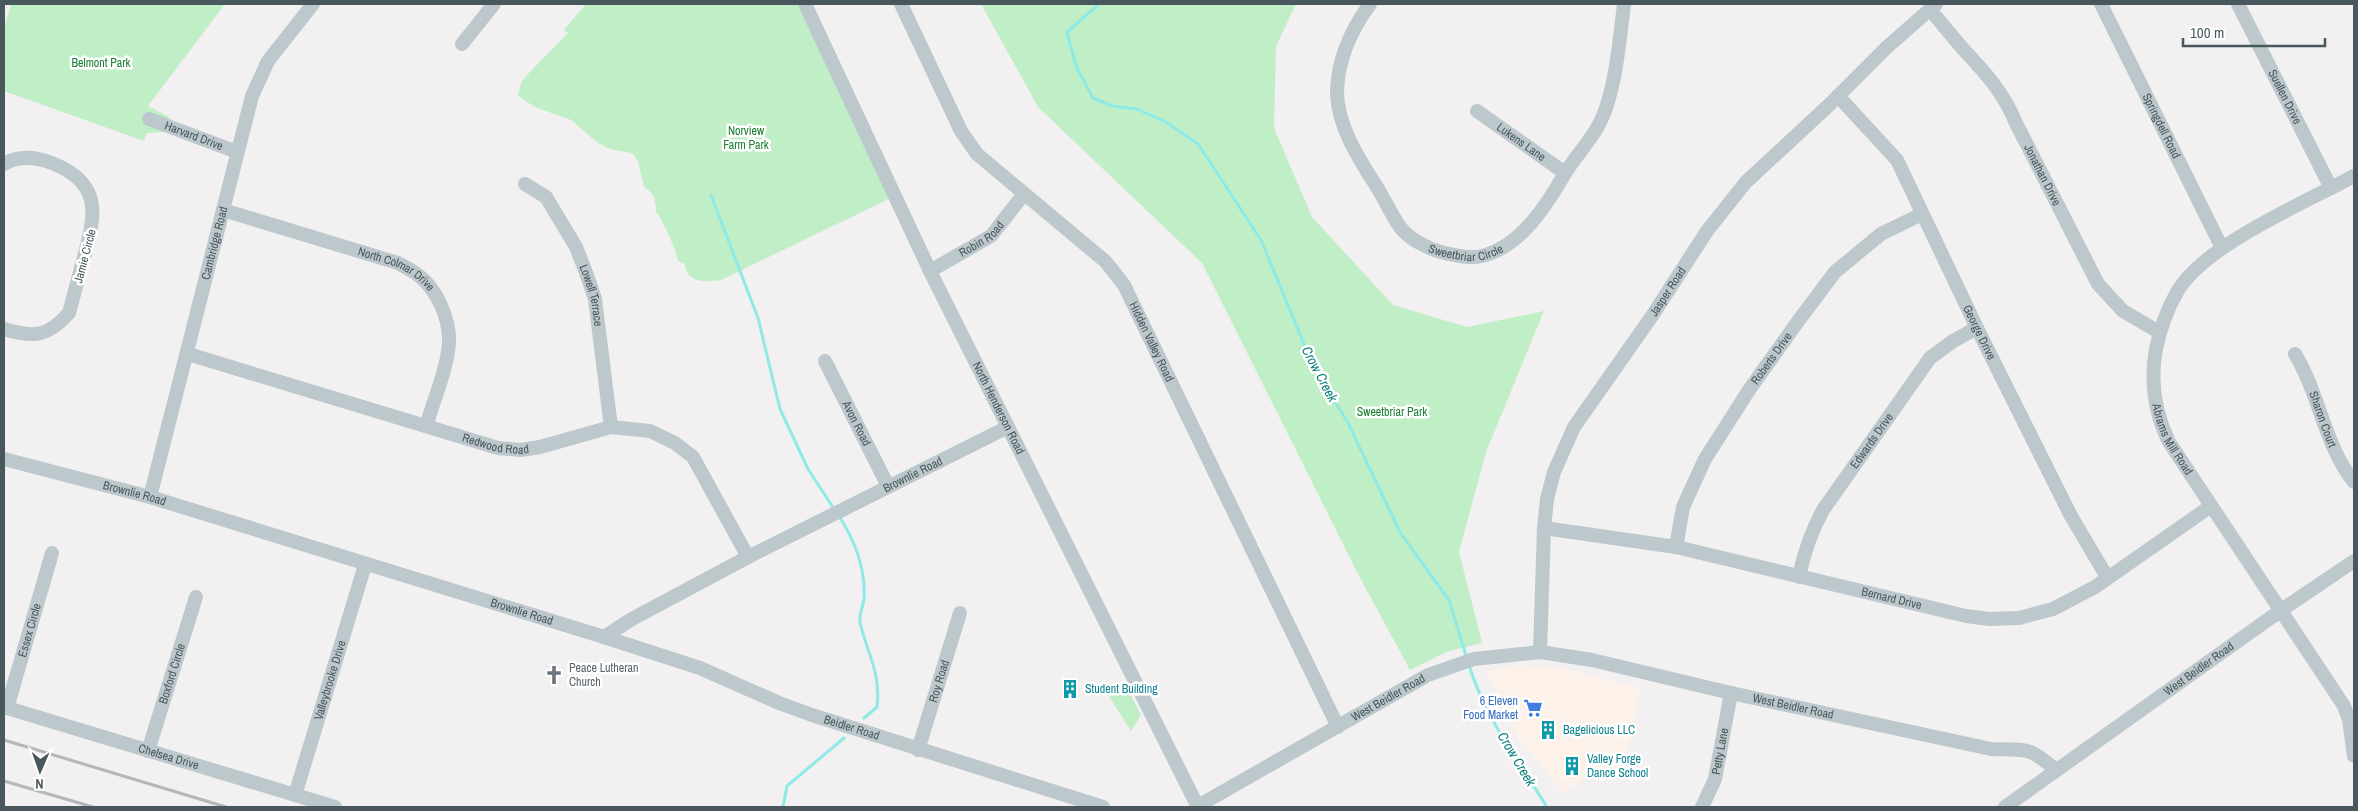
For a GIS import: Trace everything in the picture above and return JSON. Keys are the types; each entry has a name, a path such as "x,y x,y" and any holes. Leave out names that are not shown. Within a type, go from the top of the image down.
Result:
{"street":[{"name":"Cambridge Road","path":"150,497 188,354 236,152 252,96 268,61 313,4"},
{"path":"462,44 494,4"},
{"name":"North Henderson Road","path":"804,4 930,271 1197,807"},
{"name":"Hidden Valley Road","path":"901,4 966,140 977,154 1106,262 1124,285 1338,727"},
{"name":"Sweetbriar Circle","path":"1370,4 1354,28 1340,64 1337,93 1341,114 1353,146 1366,171 1400,227 1413,240 1437,251 1460,256 1482,256 1507,245 1540,212 1599,124 1607,101 1620,36 1624,4"},
{"name":"Springdell Road","path":"2101,4 2222,248"},
{"name":"Suellen Drive","path":"2238,4 2331,188"},
{"name":"Jasper Road","path":"1540,652 1544,528 1548,499 1554,472 1574,427 1652,316 1707,231 1746,182 1886,48 1933,7"},
{"name":"Jonathan Drive","path":"1933,7 1999,89 2098,284 2123,311 2159,332"},
{"name":"George Drive","path":"1838,96 1897,160 1977,328 2071,516 2107,577"},
{"name":"Lukens Lane","path":"1477,111 1565,173"},
{"name":"Harvard Drive","path":"150,118 236,152"},
{"name":"Jamie Circle","path":"4,164 17,158 30,158 40,159 67,170 86,187 94,222 70,309 65,318 53,329 43,334 30,335 4,329"},
{"name":"Abrams Mill Road","path":"2354,176 2305,200 2222,248 2197,268 2177,291 2159,332 2154,363 2153,389 2160,421 2169,442 2344,706 2349,720 2354,756"},
{"name":"Lowell Terrace","path":"525,184 546,197 576,247 587,275 595,299 611,427"},
{"name":"Robin Road","path":"930,271 991,236 1024,194"},
{"name":"North Colmar Drive","path":"223,210 396,263 417,274 429,284 437,297 444,317 449,342 427,424"},
{"name":"Roberts Drive","path":"1676,547 1683,507 1705,459 1749,390 1799,320 1835,272 1881,234 1922,214"},
{"name":"Edwards Drive","path":"1799,577 1804,552 1812,530 1823,510 1930,358 1952,341 1977,328"},
{"name":"Redwood Road","path":"188,354 427,424 498,448 521,450 611,427 650,431 675,443 693,457 748,557"},
{"name":"Sharon Court","path":"2295,354 2337,455 2354,482"},
{"name":"Avon Road","path":"825,361 888,486"},
{"name":"Brownlie Road","path":"4,458 150,497 365,565 604,637 632,619 748,557 1008,427"},
{"name":"Bernard Drive","path":"1544,528 1676,547 1966,616 1990,619 2019,618 2050,610 2077,598 2211,506"},
{"name":"Essex Circle","path":"5,708 52,552"},
{"name":"West Beidler Road","path":"1197,807 1428,676 1474,659 1540,652 1592,660 1731,694 1991,749 2028,749 2038,754 2056,770 2280,611 2354,561"},
{"name":"Valleybrooke Drive","path":"295,795 365,565"},
{"name":"Boxford Circle","path":"148,751 196,597"},
{"name":"Roy Road","path":"918,750 960,613"},
{"name":"Beidler Road","path":"604,637 700,668 784,705 918,750 1103,807"},
{"name":"Petty Lane","path":"1702,807 1714,779 1731,694"},
{"name":"Chelsea Drive","path":"5,708 335,807"},
{"path":"2005,807 2056,770"}],"shaded area":[{"path":"1519,665 1564,668 1641,688 1624,765 1596,770 1563,793 1514,733 1486,671"}],"green space":[{"name":"Belmont Park","path":"11,4 225,4 148,106 169,117 165,132 147,133 144,141 4,91 4,28"},
{"name":"Norview Farm Park","path":"586,4 804,4 895,196 721,280 704,281 693,278 689,275 685,264 678,261 669,236 656,212 654,197 644,187 638,161 632,153 610,149 598,143 571,120 535,107 518,96 521,83 568,33 564,30"},
{"name":"Sweetbriar Park","path":"981,4 1296,4 1276,46 1274,128 1312,217 1393,305 1467,327 1544,311 1486,452 1459,552 1482,643 1446,652 1410,670 1358,574 1202,263 1038,107"},
{"path":"1126,685 1141,715 1131,731 1107,693"}],"waterway":[{"name":"Crow Creek","path":"1099,4 1067,32 1076,66 1093,98 1112,106 1137,109 1166,122 1198,144 1261,240 1314,368 1347,421 1401,534 1449,600 1467,659"},
{"path":"711,195 758,318 780,409 808,469 834,509"},
{"path":"839,516 850,535 861,566 864,599 860,622 873,663 877,683 877,707 864,718"},
{"name":"Crow Creek","path":"1469,665 1493,720 1547,807"},
{"path":"783,807 787,786 844,738"}],"railway":[{"path":"4,740 226,807"},
{"path":"4,781 93,807"}],"place":[{"name":"Peace Lutheran Church","path":"554,675"},
{"name":"Student Building","path":"1070,689"},
{"name":"6 Eleven Food Market","path":"1533,708"},
{"name":"Bagelicious LLC","path":"1548,730"},
{"name":"Valley Forge Dance School","path":"1572,766"}]}
